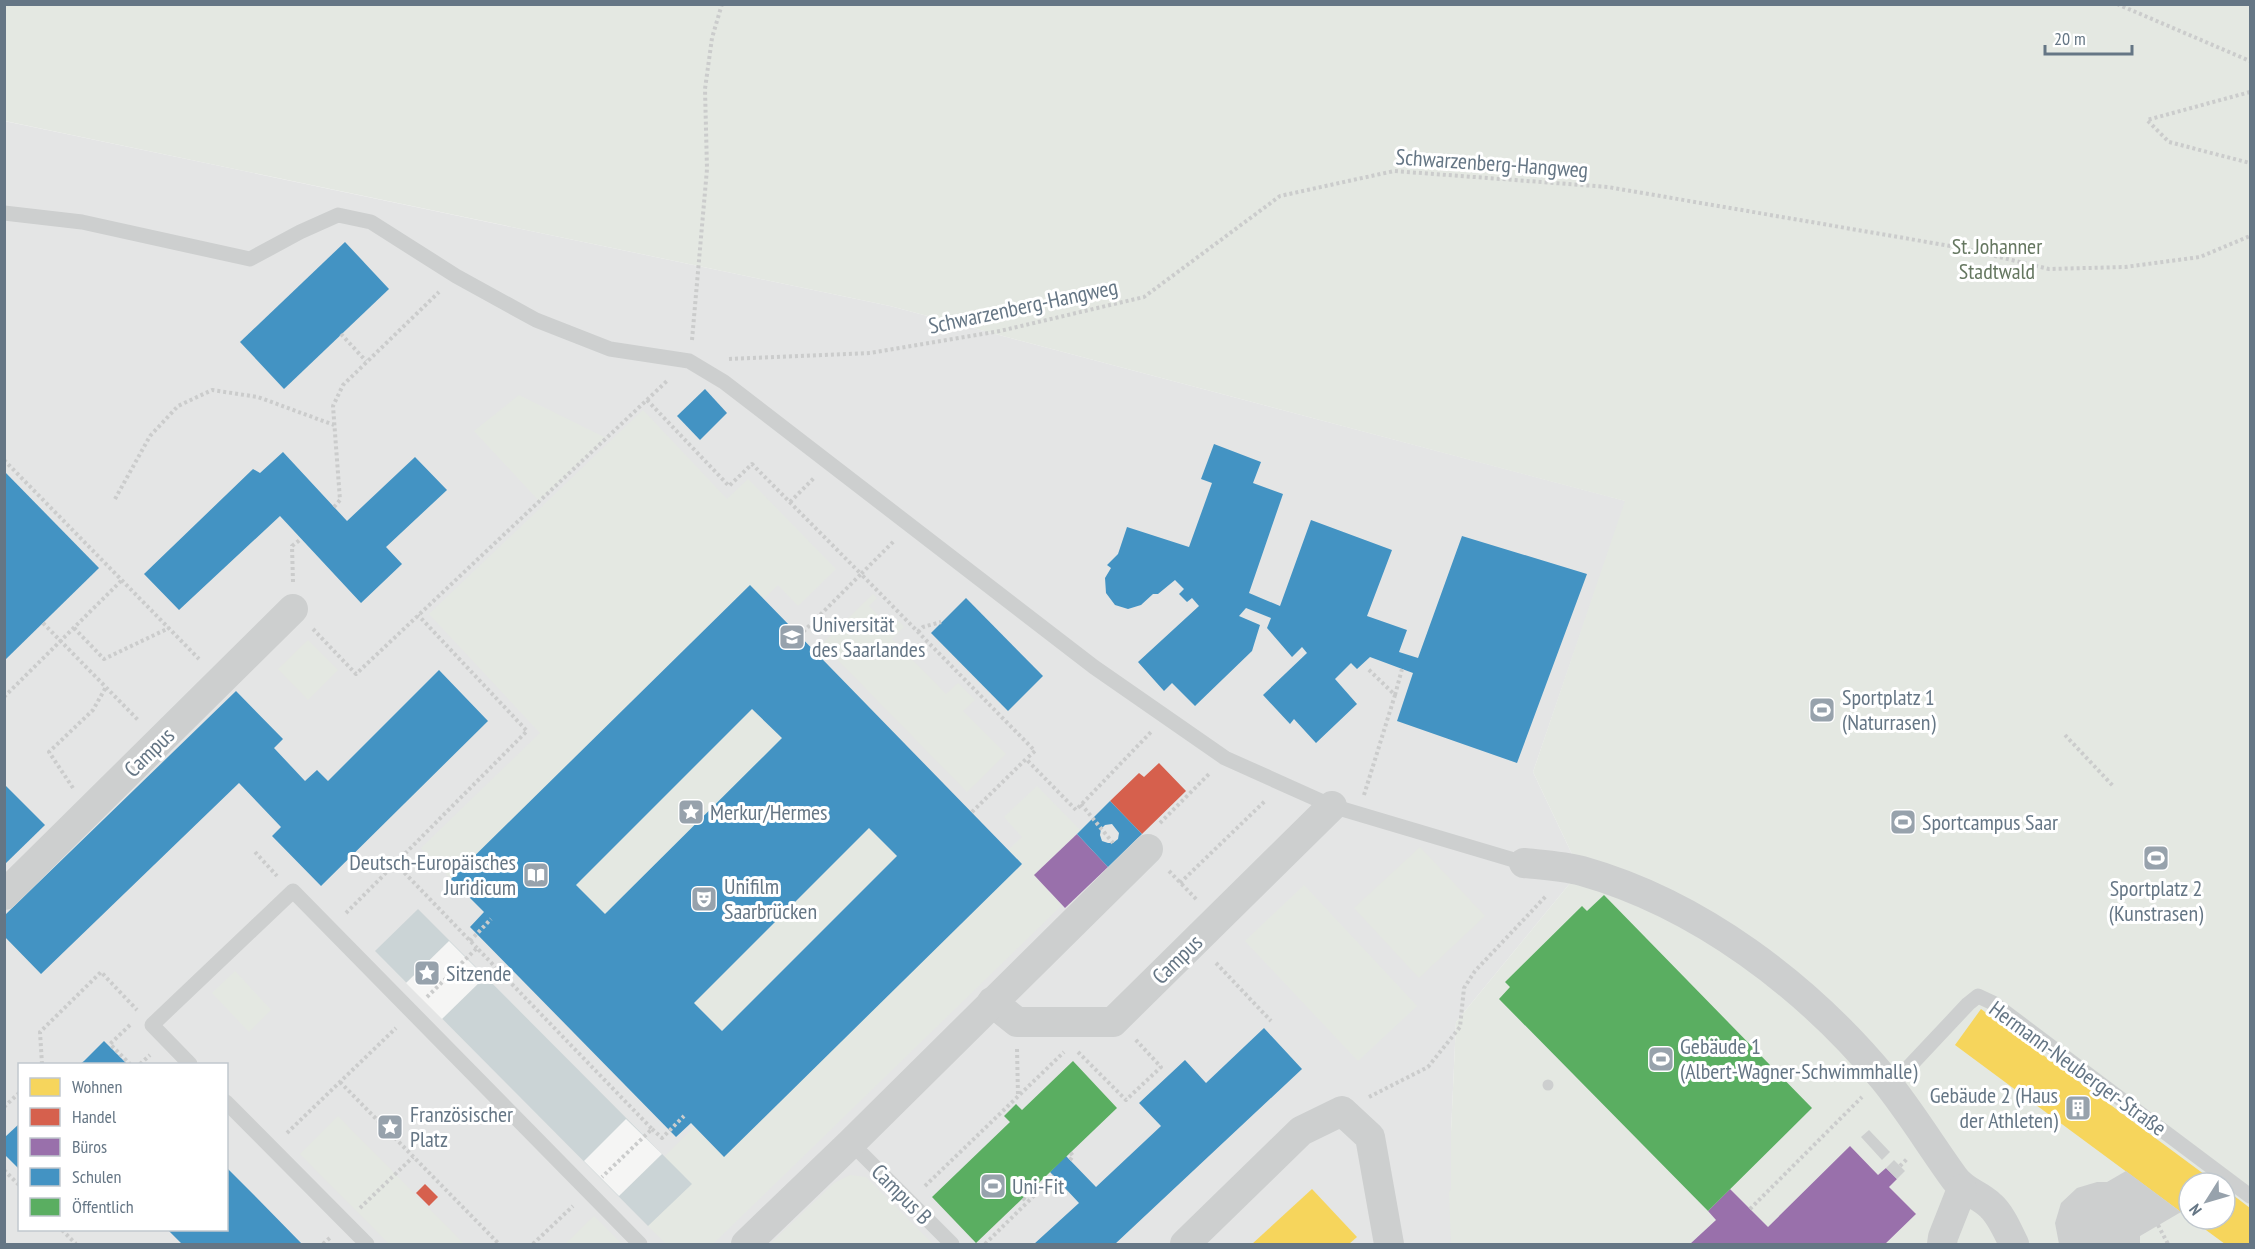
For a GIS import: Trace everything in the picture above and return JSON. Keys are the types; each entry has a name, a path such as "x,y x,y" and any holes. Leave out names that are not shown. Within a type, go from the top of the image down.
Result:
{"street":[{"name":"Campus","path":"4,895 293,609"},
{"name":"Campus","path":"1017,1022 1113,1022 1195,941 1345,810"},
{"path":"746,1245 992,1002 1150,840"},
{"path":"1524,863 1571,869 1620,883 1653,897 1705,926 1748,954 1795,990 1834,1026 1886,1082 1962,1189 1991,1205 2014,1245"},
{"path":"992,1002 1017,1022"},
{"path":"1185,1245 1301,1131 1342,1111 1370,1137 1389,1245"},
{"path":"1942,1245 1962,1189"}],"lane":[{"path":"4,213 82,222 250,259 338,215 371,222 456,276 536,320 610,349 689,361 724,382 1095,667 1225,758 1345,810 1524,863"},
{"path":"188,1063 152,1025 292,891 640,1245"},
{"name":"Hermann-Neuberger-Straße","path":"1886,1082 1978,996 1993,1003 2250,1196"},
{"path":"228,1104 367,1245"},
{"name":"Campus B","path":"851,1143 952,1245"}],"path":[{"path":"301,539 292,546 293,609 356,674 689,361 707,169 705,89 712,38 722,4"},
{"path":"2117,4 2250,62"},
{"path":"2250,92 2147,120 2169,142 2250,163"},
{"name":"Schwarzenberg-Hangweg","path":"689,361 870,353 1000,331 1144,297 1280,196 1394,171 1608,187 1962,248 2049,269 2125,267 2200,257 2250,236"},
{"path":"334,507 340,500 333,406 344,385 366,361 456,276"},
{"path":"341,334 366,361"},
{"path":"116,499 150,436 178,406 212,390 258,397 334,425"},
{"path":"647,400 729,486 752,464 1035,751 972,812"},
{"path":"4,460 221,681"},
{"path":"790,502 829,462"},
{"path":"800,636 910,524"},
{"path":"4,697 123,580"},
{"path":"330,930 527,731 417,615"},
{"path":"918,632 923,627 941,622"},
{"path":"43,623 159,742"},
{"path":"74,628 104,659 170,628"},
{"path":"1367,668 1395,695"},
{"path":"1345,810 1395,695 1402,669"},
{"path":"88,811 49,752 93,710 105,687"},
{"path":"2065,735 2114,787"},
{"path":"1026,759 1076,810 1141,743"},
{"path":"1150,840 1225,758"},
{"path":"1081,804 1113,843"},
{"path":"1180,883 1256,809"},
{"path":"255,852 292,891"},
{"path":"396,864 662,1138 684,1116"},
{"path":"1342,1111 1428,1067 1460,1027 1464,988 1474,971 1571,869"},
{"path":"470,941 492,919"},
{"path":"1195,941 1271,1021"},
{"path":"424,1001 477,948"},
{"path":"42,1063 40,1032 101,972 152,1025"},
{"path":"271,1148 411,1013"},
{"path":"128,1063 110,1044 141,1014"},
{"path":"1017,1022 1018,1096"},
{"path":"909,1201 1071,1045 1126,1100 1161,1067 1136,1040"},
{"path":"340,1082 500,1245"},
{"path":"1750,1209 1886,1082"},
{"path":"4,1107 18,1094"},
{"path":"601,1179 652,1129"},
{"path":"1070,1152 1074,1156 1070,1160"},
{"path":"345,1223 413,1157"},
{"path":"4,1170 18,1184"},
{"path":"985,1245 1052,1178 1046,1175"},
{"path":"533,1245 588,1192"},
{"path":"1023,1198 1027,1202"},
{"path":"2158,1225 2169,1245"},
{"path":"63,1231 76,1245"},
{"path":"323,1245 329,1239"}],"shaded area":[{"name":"Universität des Saarlandes","path":"4,121 890,306 1626,501 1533,772 1580,871 1456,1022 1451,1132 1452,1244 5,1244"},
{"path":"418,909 692,1184 648,1226 375,951"}],"green space":[{"name":"St. Johanner Stadtwald","path":"5,5 2250,5 2250,1244 1451,1244 1449,1192 1451,1189 1456,1022 1580,871 1533,772 1625,501 890,306 5,121"},
{"path":"519,395 606,438 539,501 474,431"},
{"path":"643,410 727,499 748,479 836,569 798,606 778,585 763,600 749,586 451,879 421,848 540,733 429,614"},
{"path":"873,594 877,598 869,606 890,627 898,620 904,627 892,639 946,694 958,683 975,700 963,711 1006,754 967,792 822,644"},
{"path":"308,640 338,670 308,700 278,669"},
{"path":"752,709 782,738 605,914 576,885"},
{"path":"1037,786 1080,830 1034,875 1062,905 713,1244 666,1244 648,1226 691,1184 664,1157 694,1127 724,1157 1022,864 1008,850 1022,837 1004,817"},
{"path":"869,828 897,856 722,1031 694,1003"},
{"path":"1420,847 1485,916 1419,978 1354,908"},
{"path":"1304,885 1417,1006 1358,1061 1245,941"},
{"path":"235,971 271,1010 249,1032 212,993"},
{"path":"338,1116 464,1244 389,1244 300,1154"},
{"path":"850,1175 866,1177 933,1244 770,1244 834,1183"},
{"path":"594,1216 622,1244 565,1244"}],"pier":[{"path":"449,941 485,977 442,1019 406,983"},
{"path":"626,1119 662,1154 619,1196 584,1161"}],"building: Wohnen":[{"name":"Gebäude 2 (Haus der Athleten)","path":"1981,1009 2200,1171 2177,1171 2177,1209 1955,1045"},
{"path":"1312,1189 1357,1237 1349,1244 1252,1244"},
{"path":"2237,1198 2250,1208 2250,1244 2225,1244 2207,1231 2237,1231"}],"building: Handel":[{"path":"1159,763 1186,791 1142,834 1110,801 1139,773 1144,777"},
{"path":"425,1184 438,1197 429,1206 416,1193"}],"building: Büros":[{"path":"1077,834 1108,867 1065,908 1034,875"},
{"path":"1850,1146 1878,1175 1886,1168 1897,1179 1889,1187 1916,1214 1885,1244 1690,1244 1716,1220 1708,1211 1730,1189 1768,1227"}],"building: Schulen":[{"path":"345,242 389,289 284,389 240,342"},
{"path":"705,389 727,413 700,440 677,416"},
{"path":"1214,444 1261,462 1253,483 1283,494 1249,593 1280,606 1311,520 1392,550 1367,616 1407,630 1399,652 1418,658 1462,536 1587,574 1517,763 1397,721 1413,673 1370,657 1357,669 1351,663 1335,679 1357,704 1316,743 1294,719 1290,724 1263,695 1307,653 1302,647 1292,657 1267,628 1271,618 1246,608 1239,616 1260,625 1252,651 1195,706 1172,683 1164,691 1138,662 1199,606 1192,598 1187,602 1179,594 1184,589 1175,580 1141,605 1128,609 1115,605 1106,593 1105,578 1111,568 1107,565 1118,554 1127,527 1189,547 1212,483 1201,479"},
{"path":"283,452 347,521 415,457 447,490 386,547 402,564 361,603 280,516 179,610 144,574 253,469 260,473"},
{"path":"4,471 99,568 4,661"},
{"path":"750,585 1022,864 724,1157 691,1123 676,1137 470,927 484,912 451,879","holes":["752,709 782,738 605,914 576,885","869,828 897,856 722,1031 694,1003"]},
{"path":"966,598 1043,676 1008,711 931,633"},
{"path":"439,670 488,721 321,886 272,836 281,827 239,783 41,974 4,936 4,916 236,691 283,739 274,748 305,781 317,770 328,781"},
{"path":"4,784 45,825 4,865"},
{"path":"1110,801 1142,834 1108,867 1077,834","holes":["1112,824 1119,833 1118,839 1113,843 1102,841 1100,835 1105,825"]},
{"path":"1264,1028 1302,1069 1115,1244 1034,1244 1079,1203 1050,1172 1066,1156 1096,1187 1161,1126 1139,1103 1185,1060 1206,1083"},
{"path":"104,1041 126,1063 81,1063"},
{"path":"18,1125 18,1168 4,1154 4,1138"},
{"path":"228,1169 302,1244 182,1244 169,1231 228,1231"}],"building: Öffentlich":[{"name":"Gebäude 1 (Albert-Wagner-Schwimmhalle)","path":"1604,895 1812,1108 1708,1211 1499,999 1510,987 1505,982 1582,906 1587,911"},
{"path":"1073,1061 1117,1108 976,1243 932,1197 1010,1122 1004,1116 1016,1104 1022,1110"}],"building: Sonstige":[{"path":"1548,1079 1554,1085 1548,1091 1542,1085"},
{"path":"1869,1130 1890,1152 1882,1160 1861,1137"},
{"path":"1894,1160 1905,1171 1897,1179 1886,1168"},
{"path":"2126,1171 2177,1209 2177,1214 2140,1236 2140,1244 2059,1244 2055,1223 2061,1203 2077,1188 2097,1182 2107,1182"}],"place":[{"name":"Universität des Saarlandes","path":"792,637"},
{"name":"Sportplatz 1 (Naturrasen)","path":"1822,710"},
{"name":"Merkur/Hermes","path":"691,812"},
{"name":"Sportcampus Saar","path":"1903,822"},
{"name":"Sportplatz 2 (Kunstrasen)","path":"2156,858"},
{"name":"Deutsch-Europäisches Juridicum","path":"536,875"},
{"name":"Unifilm Saarbrücken","path":"704,899"},
{"name":"Sitzende","path":"427,973"},
{"name":"Gebäude 1 (Albert-Wagner-Schwimmhalle)","path":"1661,1059"},
{"name":"Gebäude 2 (Haus der Athleten)","path":"2078,1108"},
{"name":"Französischer Platz","path":"390,1127"},
{"name":"Uni-Fit","path":"993,1186"}]}
